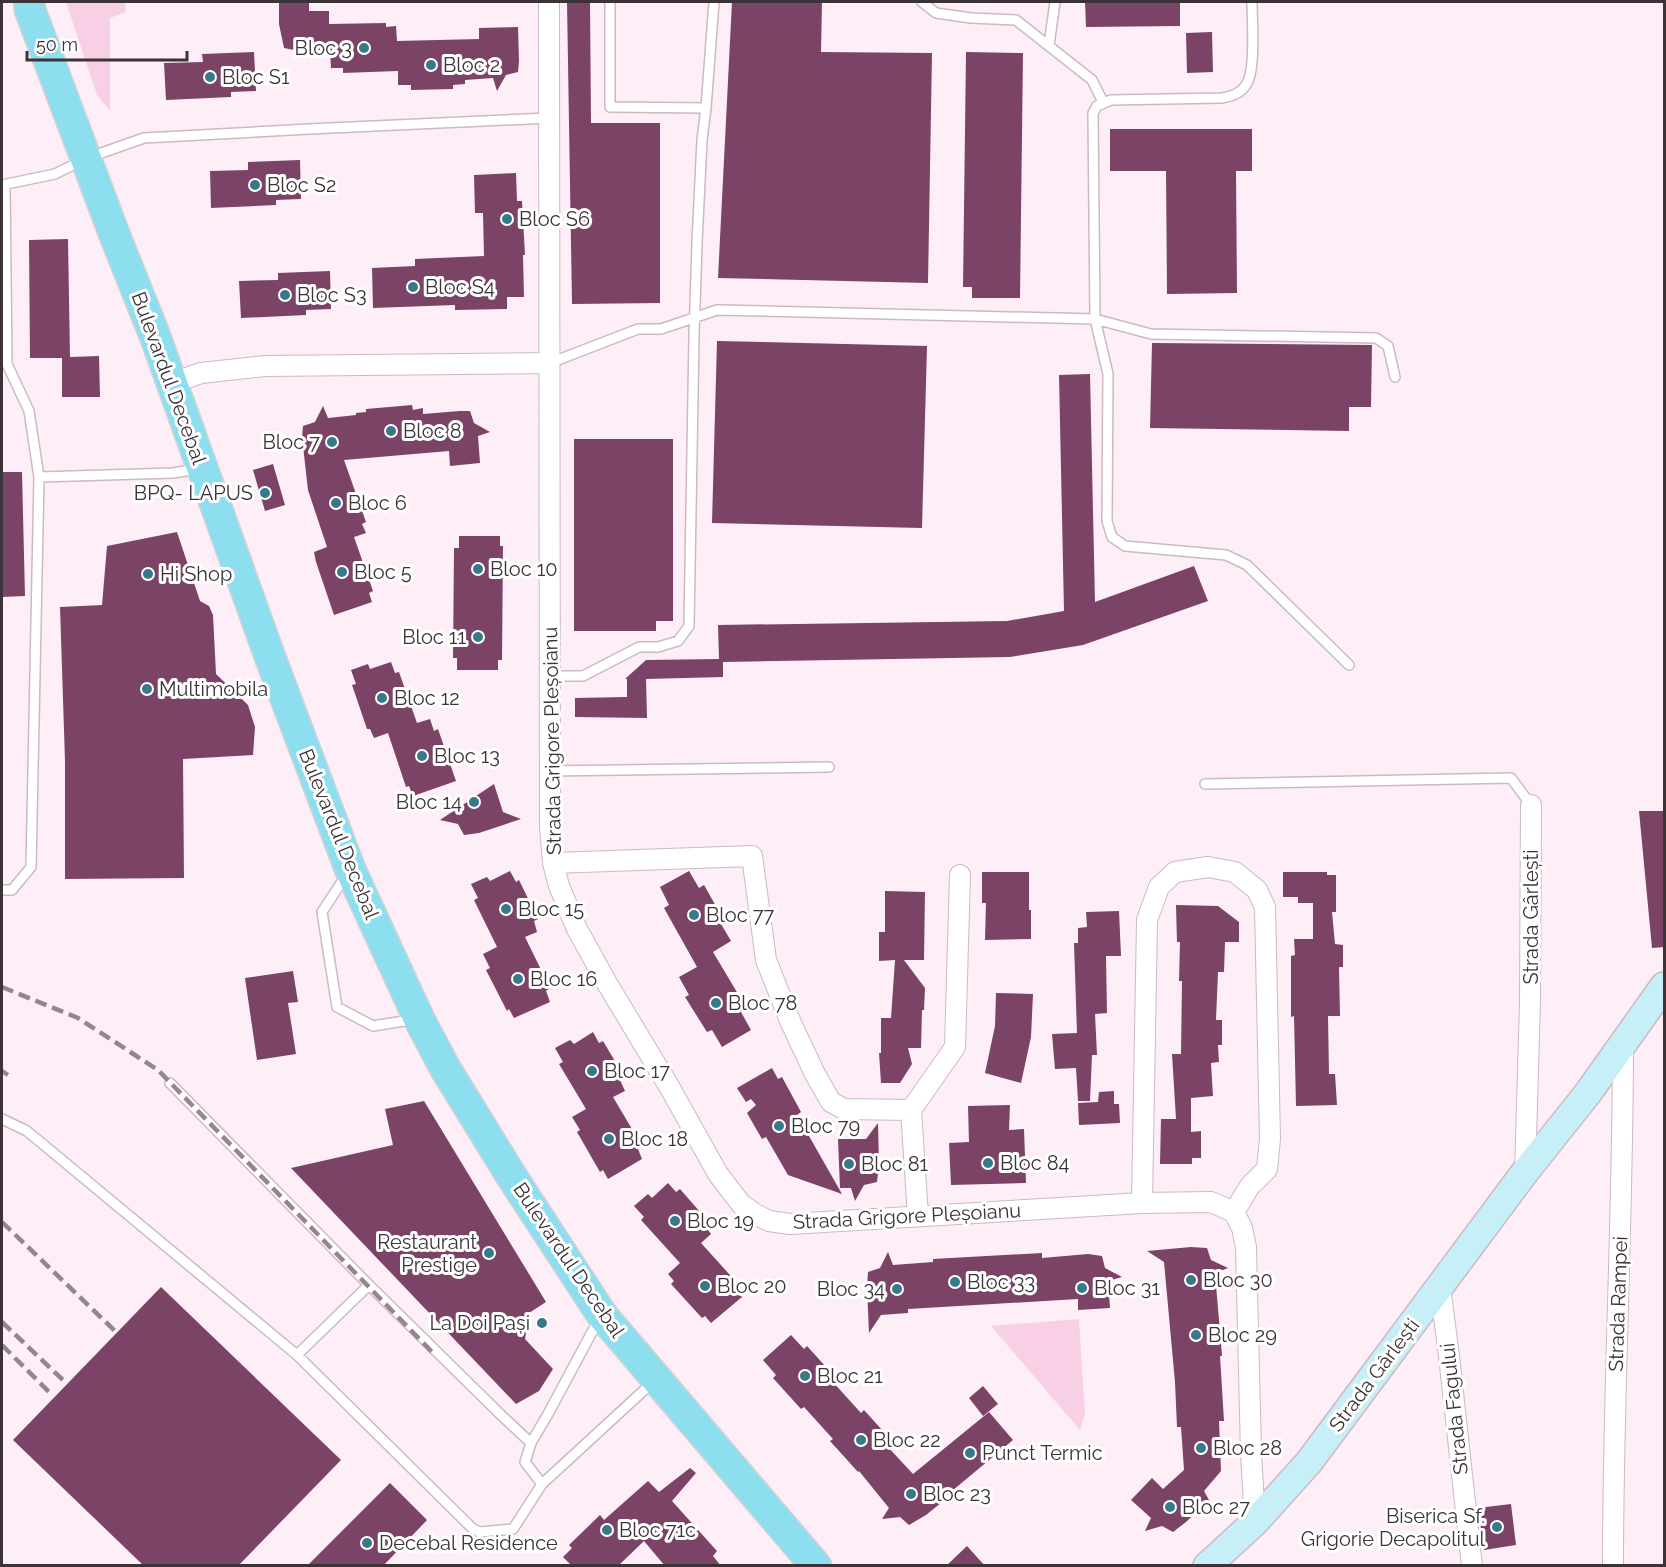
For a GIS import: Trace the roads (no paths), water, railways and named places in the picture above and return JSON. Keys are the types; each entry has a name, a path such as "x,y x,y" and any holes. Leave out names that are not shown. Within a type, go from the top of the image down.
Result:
{"main road":[{"name":"Bulevardul Decebal","path":"27,4 155,336 270,657 350,869 419,1019 445,1068 512,1177 602,1314 816,1566"}],"street":[{"name":"Strada Grigore Pleșoianu","path":"549,2 549,771 553,863 559,886 577,928 608,985 718,1174 741,1204 754,1214 769,1221 790,1224 1142,1203 1211,1202 1234,1212"},
{"path":"172,383 201,374 265,366 550,363"},
{"name":"Strada Gârlești","path":"1525,1172 1530,1002 1531,806"},
{"path":"553,863 752,856 766,960 790,1023 831,1102 844,1109 911,1110"},
{"path":"1142,1203 1147,920 1159,887 1176,873 1208,867 1234,872 1257,890 1265,907 1270,1139 1268,1169 1251,1186 1234,1212 1242,1228 1246,1247 1255,1522"},
{"path":"918,1216 911,1110 955,1047 960,875"},
{"name":"Strada Gârlești","path":"1207,1566 1255,1522 1309,1462 1525,1172 1588,1093 1665,986"},
{"name":"Strada Rampei","path":"1613,1566 1623,1043"},
{"name":"Strada Fagului","path":"1440,1287 1472,1566"}],"lane":[{"path":"610,2 610,107 706,108"},
{"path":"550,676 583,676 639,647 658,647 678,641 689,626 695,318 702,140 714,2"},
{"path":"922,2 936,13 971,18 1016,20 1092,80 1103,102"},
{"path":"1049,45 1055,2"},
{"path":"1252,2 1252,70 1247,85 1237,94 1222,98 1111,100 1097,106 1094,113 1095,319 1108,374 1107,521 1112,537 1125,546 1226,555 1247,565 1349,665"},
{"path":"2,890 12,890 31,867 39,477 29,411 7,364 3,185 55,174 87,158 144,138 549,118"},
{"path":"550,363 638,329 661,329 717,310 1095,319 1151,334 1376,338 1388,346 1395,377"},
{"path":"39,477 173,474 202,468"},
{"path":"549,771 829,767"},
{"path":"1205,784 1511,778 1531,806"},
{"path":"350,869 322,912 337,1007 373,1026 419,1019"},
{"path":"170,1083 369,1285 531,1443"},
{"path":"2,1119 27,1131 297,1355 472,1529 480,1532 513,1528 542,1484 656,1380"},
{"path":"297,1355 369,1285"},
{"path":"542,1484 525,1462 531,1443 602,1314"}],"railway":[{"path":"2,987 78,1018 158,1070 435,1355"},
{"path":"2,1071 8,1075"},
{"path":"2,1222 115,1331"},
{"path":"2,1322 65,1382"},
{"path":"2,1345 51,1394"}],"place":[{"name":"Bloc 3","path":"364,48"},
{"name":"Bloc 2","path":"431,65"},
{"name":"Bloc S1","path":"210,77"},
{"name":"Bloc S2","path":"255,185"},
{"name":"Bloc S6","path":"507,219"},
{"name":"Bloc S4","path":"413,287"},
{"name":"Bloc S3","path":"285,295"},
{"name":"Bloc 8","path":"391,431"},
{"name":"Bloc 7","path":"332,442"},
{"name":"BPQ- LAPUS","path":"265,493"},
{"name":"Bloc 6","path":"336,503"},
{"name":"Bloc 10","path":"478,569"},
{"name":"Bloc 5","path":"342,572"},
{"name":"Hi Shop","path":"148,574"},
{"name":"Bloc 11","path":"478,637"},
{"name":"Multimobila","path":"147,689"},
{"name":"Bloc 12","path":"382,698"},
{"name":"Bloc 13","path":"422,756"},
{"name":"Bloc 14","path":"474,802"},
{"name":"Bloc 15","path":"506,909"},
{"name":"Bloc 77","path":"694,915"},
{"name":"Bloc 16","path":"518,979"},
{"name":"Bloc 78","path":"716,1003"},
{"name":"Bloc 17","path":"592,1071"},
{"name":"Bloc 79","path":"779,1126"},
{"name":"Bloc 18","path":"609,1139"},
{"name":"Bloc 84","path":"988,1163"},
{"name":"Bloc 81","path":"849,1164"},
{"name":"Bloc 19","path":"675,1221"},
{"name":"Restaurant Prestige","path":"489,1253"},
{"name":"Bloc 30","path":"1191,1280"},
{"name":"Bloc 33","path":"955,1282"},
{"name":"Bloc 20","path":"705,1286"},
{"name":"Bloc 31","path":"1082,1288"},
{"name":"Bloc 34","path":"897,1289"},
{"name":"La Doi Pași","path":"542,1323"},
{"name":"Bloc 29","path":"1196,1335"},
{"name":"Bloc 21","path":"805,1376"},
{"name":"Bloc 22","path":"861,1440"},
{"name":"Bloc 28","path":"1201,1448"},
{"name":"Punct Termic","path":"970,1453"},
{"name":"Bloc 23","path":"911,1494"},
{"name":"Bloc 27","path":"1170,1507"},
{"name":"Biserica Sf. Grigorie Decapolitul","path":"1497,1527"},
{"name":"Bloc 71c","path":"607,1530"},
{"name":"Decebal Residence","path":"367,1543"}]}
